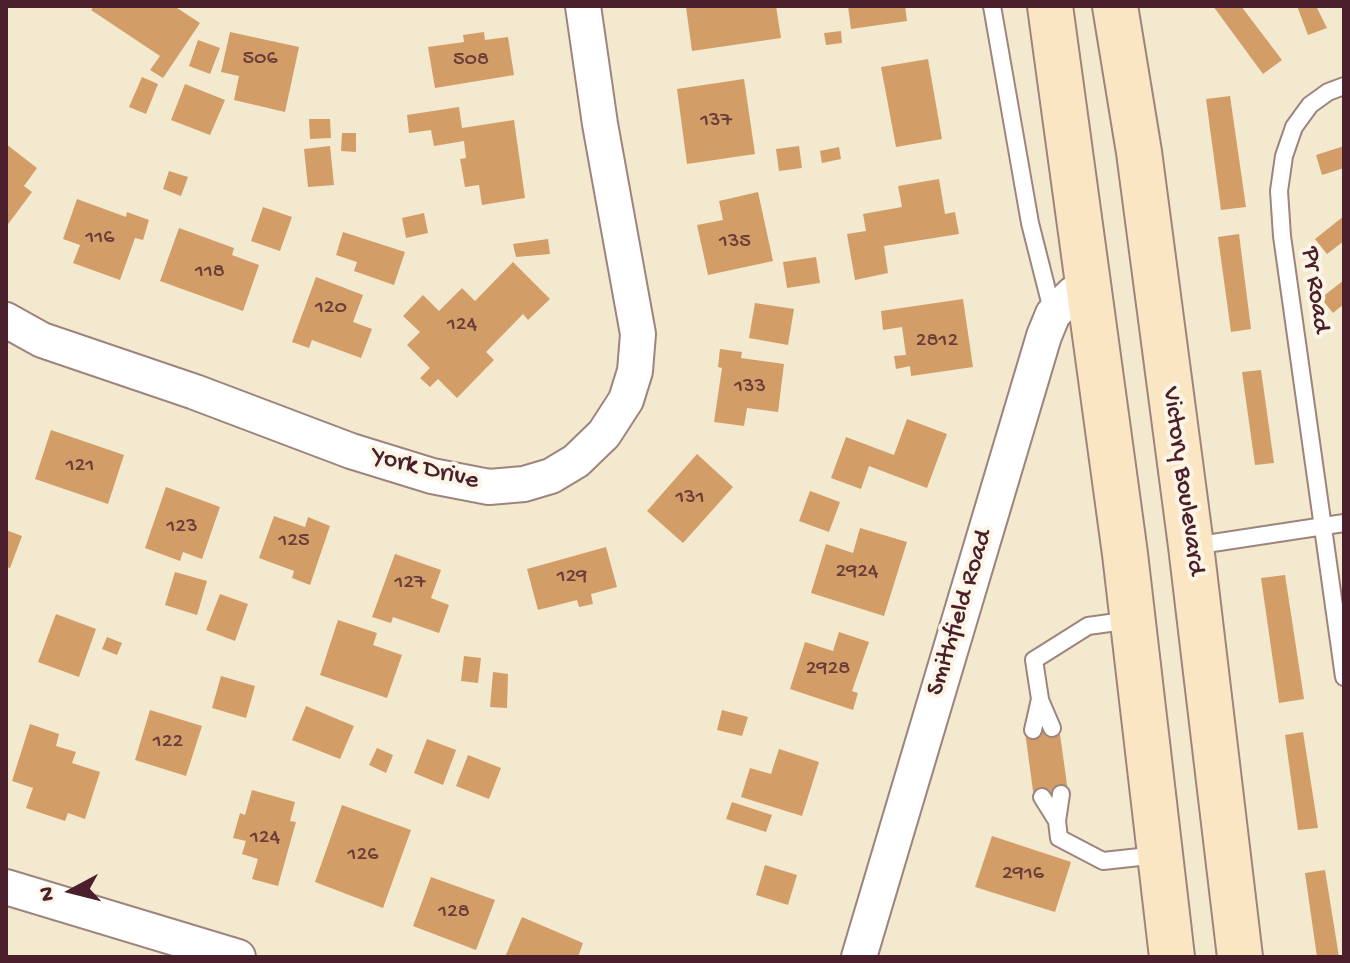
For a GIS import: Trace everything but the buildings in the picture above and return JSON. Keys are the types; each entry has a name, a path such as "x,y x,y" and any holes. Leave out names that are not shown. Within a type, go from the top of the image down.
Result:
{"main road":[{"path":"1050,6 1133,620 1172,957"},
{"name":"Victory Boulevard","path":"1115,6 1139,152 1191,546 1220,767 1240,957"}],"street":[{"name":"York Drive","path":"6,320 42,340 195,392 351,451 432,476 489,487 524,484 551,476 576,461 604,434 626,400 635,371 638,334 600,124 583,6"},
{"path":"1053,314 1073,294 1089,286"},
{"name":"Smithfield Road","path":"859,957 1053,314"},
{"path":"6,887 238,957"}],"lane":[{"path":"992,6 1030,223 1053,314"},
{"name":"Pr Road","path":"1344,86 1328,92 1310,105 1294,127 1284,156 1279,191 1282,236 1344,677"},
{"path":"1191,546 1344,523"},
{"path":"1052,728 1040,699 1034,660 1088,626 1133,620"},
{"path":"1033,730 1040,699"},
{"path":"1061,794 1057,821 1059,838 1103,861 1161,855"},
{"path":"1042,797 1057,821"}]}
